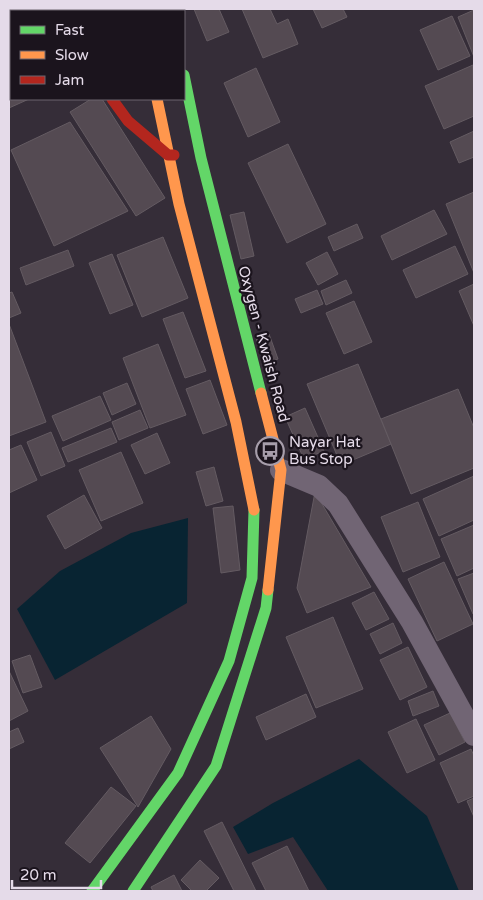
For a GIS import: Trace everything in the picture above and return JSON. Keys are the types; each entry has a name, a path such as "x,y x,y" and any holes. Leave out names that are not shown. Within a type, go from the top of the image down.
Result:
{"main road":[{"name":"Oxygen - Kwaish Road","path":"133,891 216,766 266,608 282,470 201,158 185,80"},
{"path":"113,100 128,121 168,155 201,158"},
{"path":"92,891 178,773 229,661 252,578 255,516 236,422 179,204 157,100"}],"street":[{"path":"282,470 319,486 338,504 412,622 474,735"}],"water":[{"path":"188,518 187,603 55,680 17,609 60,571 131,533"},
{"path":"359,759 427,816 459,891 328,891 293,837 248,854 233,827 273,803"}],"building":[{"path":"84,9 122,10 84,10"},
{"path":"194,9 219,9 229,32 207,41"},
{"path":"242,9 270,9 277,24 288,19 298,44 263,58"},
{"path":"313,9 343,9 347,17 322,28"},
{"path":"474,10 474,57 458,17"},
{"path":"452,16 470,56 438,70 420,30"},
{"path":"473,65 474,116 444,129 425,86"},
{"path":"256,68 280,122 248,137 224,83"},
{"path":"9,75 10,100 27,100 9,108"},
{"path":"89,100 103,100 165,198 136,216 70,112"},
{"path":"70,122 128,211 54,246 11,150"},
{"path":"474,131 474,157 459,163 450,142"},
{"path":"288,144 326,224 287,243 248,163"},
{"path":"474,192 474,273 446,204"},
{"path":"434,210 447,234 392,260 381,236"},
{"path":"244,212 254,256 241,259 230,215"},
{"path":"357,224 363,238 334,251 328,237"},
{"path":"163,237 188,298 142,317 117,255"},
{"path":"455,246 468,274 416,298 403,270"},
{"path":"68,250 74,266 26,285 20,268"},
{"path":"327,252 338,274 318,285 306,263"},
{"path":"112,254 133,305 110,314 89,263"},
{"path":"346,280 352,293 326,305 321,291"},
{"path":"474,284 474,326 459,291"},
{"path":"317,290 323,304 301,313 295,299"},
{"path":"12,292 21,313 9,318 9,293"},
{"path":"354,301 372,342 344,354 326,313"},
{"path":"183,312 206,371 185,378 163,319"},
{"path":"9,324 46,422 9,436"},
{"path":"269,334 278,359 265,364 256,338"},
{"path":"158,344 186,415 150,428 123,358"},
{"path":"358,364 391,444 341,465 307,384"},
{"path":"210,380 227,425 203,434 186,389"},
{"path":"127,383 136,404 112,415 103,393"},
{"path":"458,389 474,428 474,468 411,494 381,419"},
{"path":"100,396 111,420 63,441 52,416"},
{"path":"305,408 324,451 304,459 285,417"},
{"path":"140,410 148,428 119,440 112,422"},
{"path":"111,428 117,442 68,462 62,448"},
{"path":"51,432 65,466 41,476 27,442"},
{"path":"157,433 170,463 145,474 131,445"},
{"path":"21,445 37,480 9,493 9,450"},
{"path":"121,452 143,503 101,521 79,470"},
{"path":"214,467 223,501 206,506 196,472"},
{"path":"474,476 474,520 439,536 423,499"},
{"path":"315,492 371,587 307,613 297,588"},
{"path":"84,495 102,528 65,549 47,516"},
{"path":"418,502 440,557 403,572 381,517"},
{"path":"233,506 240,570 221,573 213,508"},
{"path":"474,525 474,568 457,576 441,539"},
{"path":"444,562 473,624 437,641 408,579"},
{"path":"474,573 474,613 473,614 458,579"},
{"path":"374,592 389,619 366,630 352,603"},
{"path":"333,617 363,689 316,708 286,637"},
{"path":"393,623 402,643 380,654 370,634"},
{"path":"408,647 427,687 400,700 380,660"},
{"path":"30,655 42,687 23,693 12,661"},
{"path":"9,671 28,711 9,721"},
{"path":"433,691 439,706 413,716 408,701"},
{"path":"306,694 316,717 266,740 256,717"},
{"path":"450,713 465,742 439,755 424,725"},
{"path":"151,716 171,749 138,807 100,748"},
{"path":"416,719 435,760 407,773 388,732"},
{"path":"18,728 24,742 9,749 9,732"},
{"path":"471,749 474,756 474,796 458,803 440,763"},
{"path":"111,787 136,806 90,863 65,843"},
{"path":"474,798 474,817 467,801"},
{"path":"222,822 256,891 234,891 204,831"},
{"path":"287,846 309,891 266,891 252,863"},
{"path":"200,860 219,878 206,891 192,891 181,880"},
{"path":"174,875 182,891 153,891 151,887"}],"traffic: fast":[{"path":"185,80 201,158 261,393"},
{"path":"92,891 178,773 229,661 252,578 254,510"},
{"path":"133,891 216,766 266,608 268,590"}],"traffic: slow":[{"path":"157,100 179,204 236,422 254,510"},
{"path":"261,393 281,470 268,590"}],"traffic: jam":[{"path":"113,100 128,121 168,155 174,155"}],"place":[{"name":"Nayar Hat Bus Stop","path":"270,451"}]}
